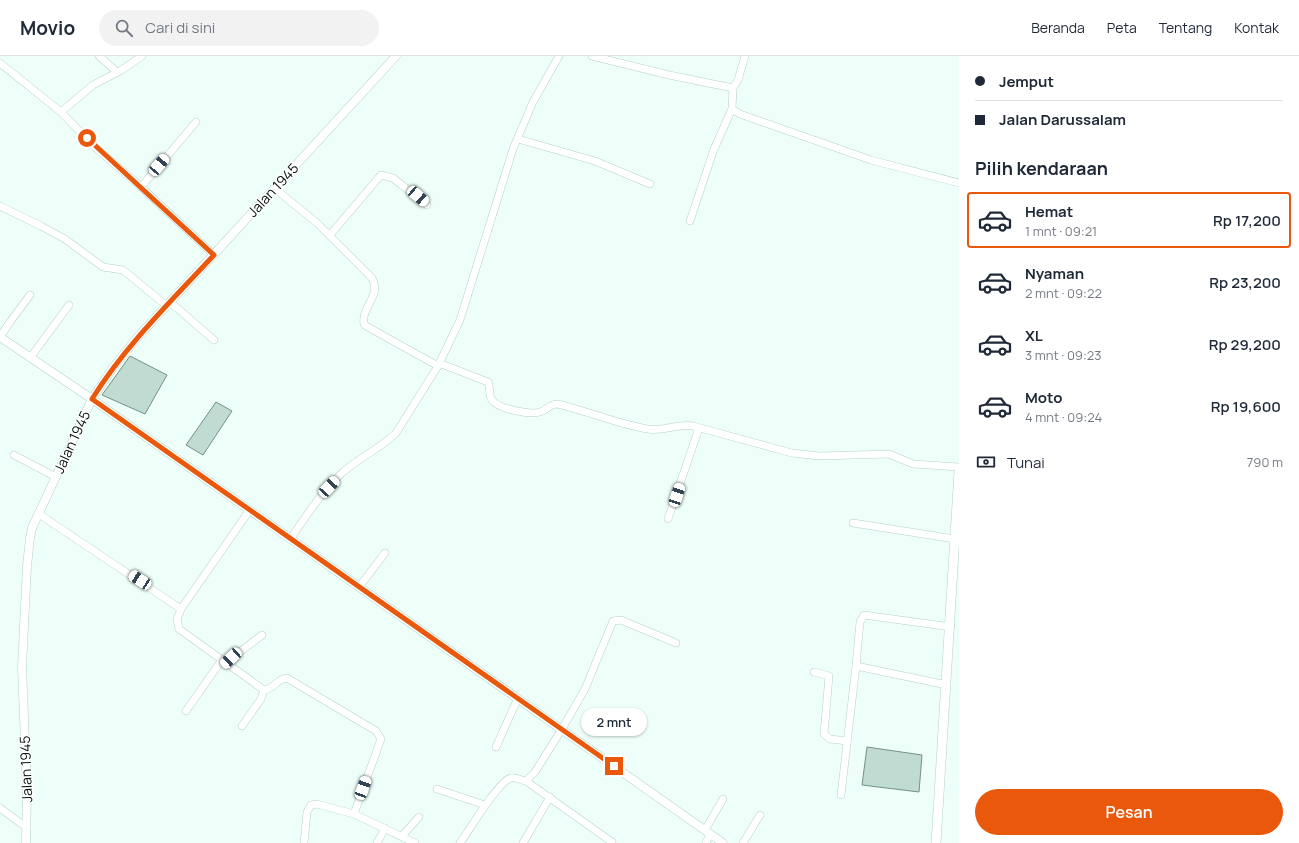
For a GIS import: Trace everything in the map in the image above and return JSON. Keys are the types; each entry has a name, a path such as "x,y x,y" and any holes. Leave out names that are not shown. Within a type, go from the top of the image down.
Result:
{"main road":[{"path":"936,843 951,627 956,590 957,563 955,539 959,471"}],"street":[{"path":"99,56 117,72"},
{"path":"60,112 93,85 142,56"},
{"name":"Jalan 1945","path":"26,843 27,828 22,667 26,566 31,533 92,399 112,369 169,304 396,56"},
{"path":"290,539 340,474 352,464 390,439 396,432 438,364 460,320 518,138 533,102 559,56"},
{"path":"592,56 669,75 733,88"},
{"path":"690,221 714,149 732,109 733,88 738,80 745,56"},
{"path":"0,63 60,112 95,147 141,187 214,255"},
{"path":"732,109 740,114 871,160 959,183"},
{"path":"141,187 196,122"},
{"path":"518,138 595,161 650,184"},
{"path":"330,235 381,174 393,178 427,205"},
{"path":"274,188 296,204 366,269 375,283 376,293 364,317 364,324 438,364 488,382 491,399 494,403 514,410 537,413 557,404 647,429 665,430 680,424 792,453 819,456 889,454 913,464 959,467"},
{"path":"0,206 47,229 103,267 123,270 214,340"},
{"path":"30,295 0,337 92,399 249,511 724,843"},
{"path":"30,358 69,304"},
{"path":"668,519 699,428"},
{"path":"14,455 56,477"},
{"path":"249,511 181,610 177,619 178,629 264,690 272,688 282,679 287,678 371,728 380,735 381,739 354,814"},
{"path":"39,514 181,610"},
{"path":"853,523 955,539"},
{"path":"359,587 385,553"},
{"path":"841,795 860,622 864,615 951,627"},
{"path":"526,781 534,772 562,729 585,689 613,622 621,620 676,643"},
{"path":"186,711 223,662 262,635"},
{"path":"856,666 947,685"},
{"path":"814,672 829,676 824,734 830,739 847,741"},
{"path":"242,726 261,700 264,690"},
{"path":"496,747 518,698"},
{"path":"460,843 485,805 510,778 526,781 612,842"},
{"path":"437,790 485,805"},
{"path":"523,843 550,797"},
{"path":"706,843 708,832 723,799"},
{"path":"304,843 307,812 311,806 317,804 354,814 415,843"},
{"path":"0,808 27,828"},
{"path":"743,843 760,815"},
{"path":"402,836 419,817"},
{"path":"377,843 384,828"}],"building":[{"path":"130,356 167,375 145,414 102,395"},
{"path":"216,402 232,411 203,455 186,445"},
{"path":"867,747 922,755 919,792 862,785"}],"route":[{"path":"87,138 214,255 137,338 112,369 92,399 191,471 614,766"}]}
